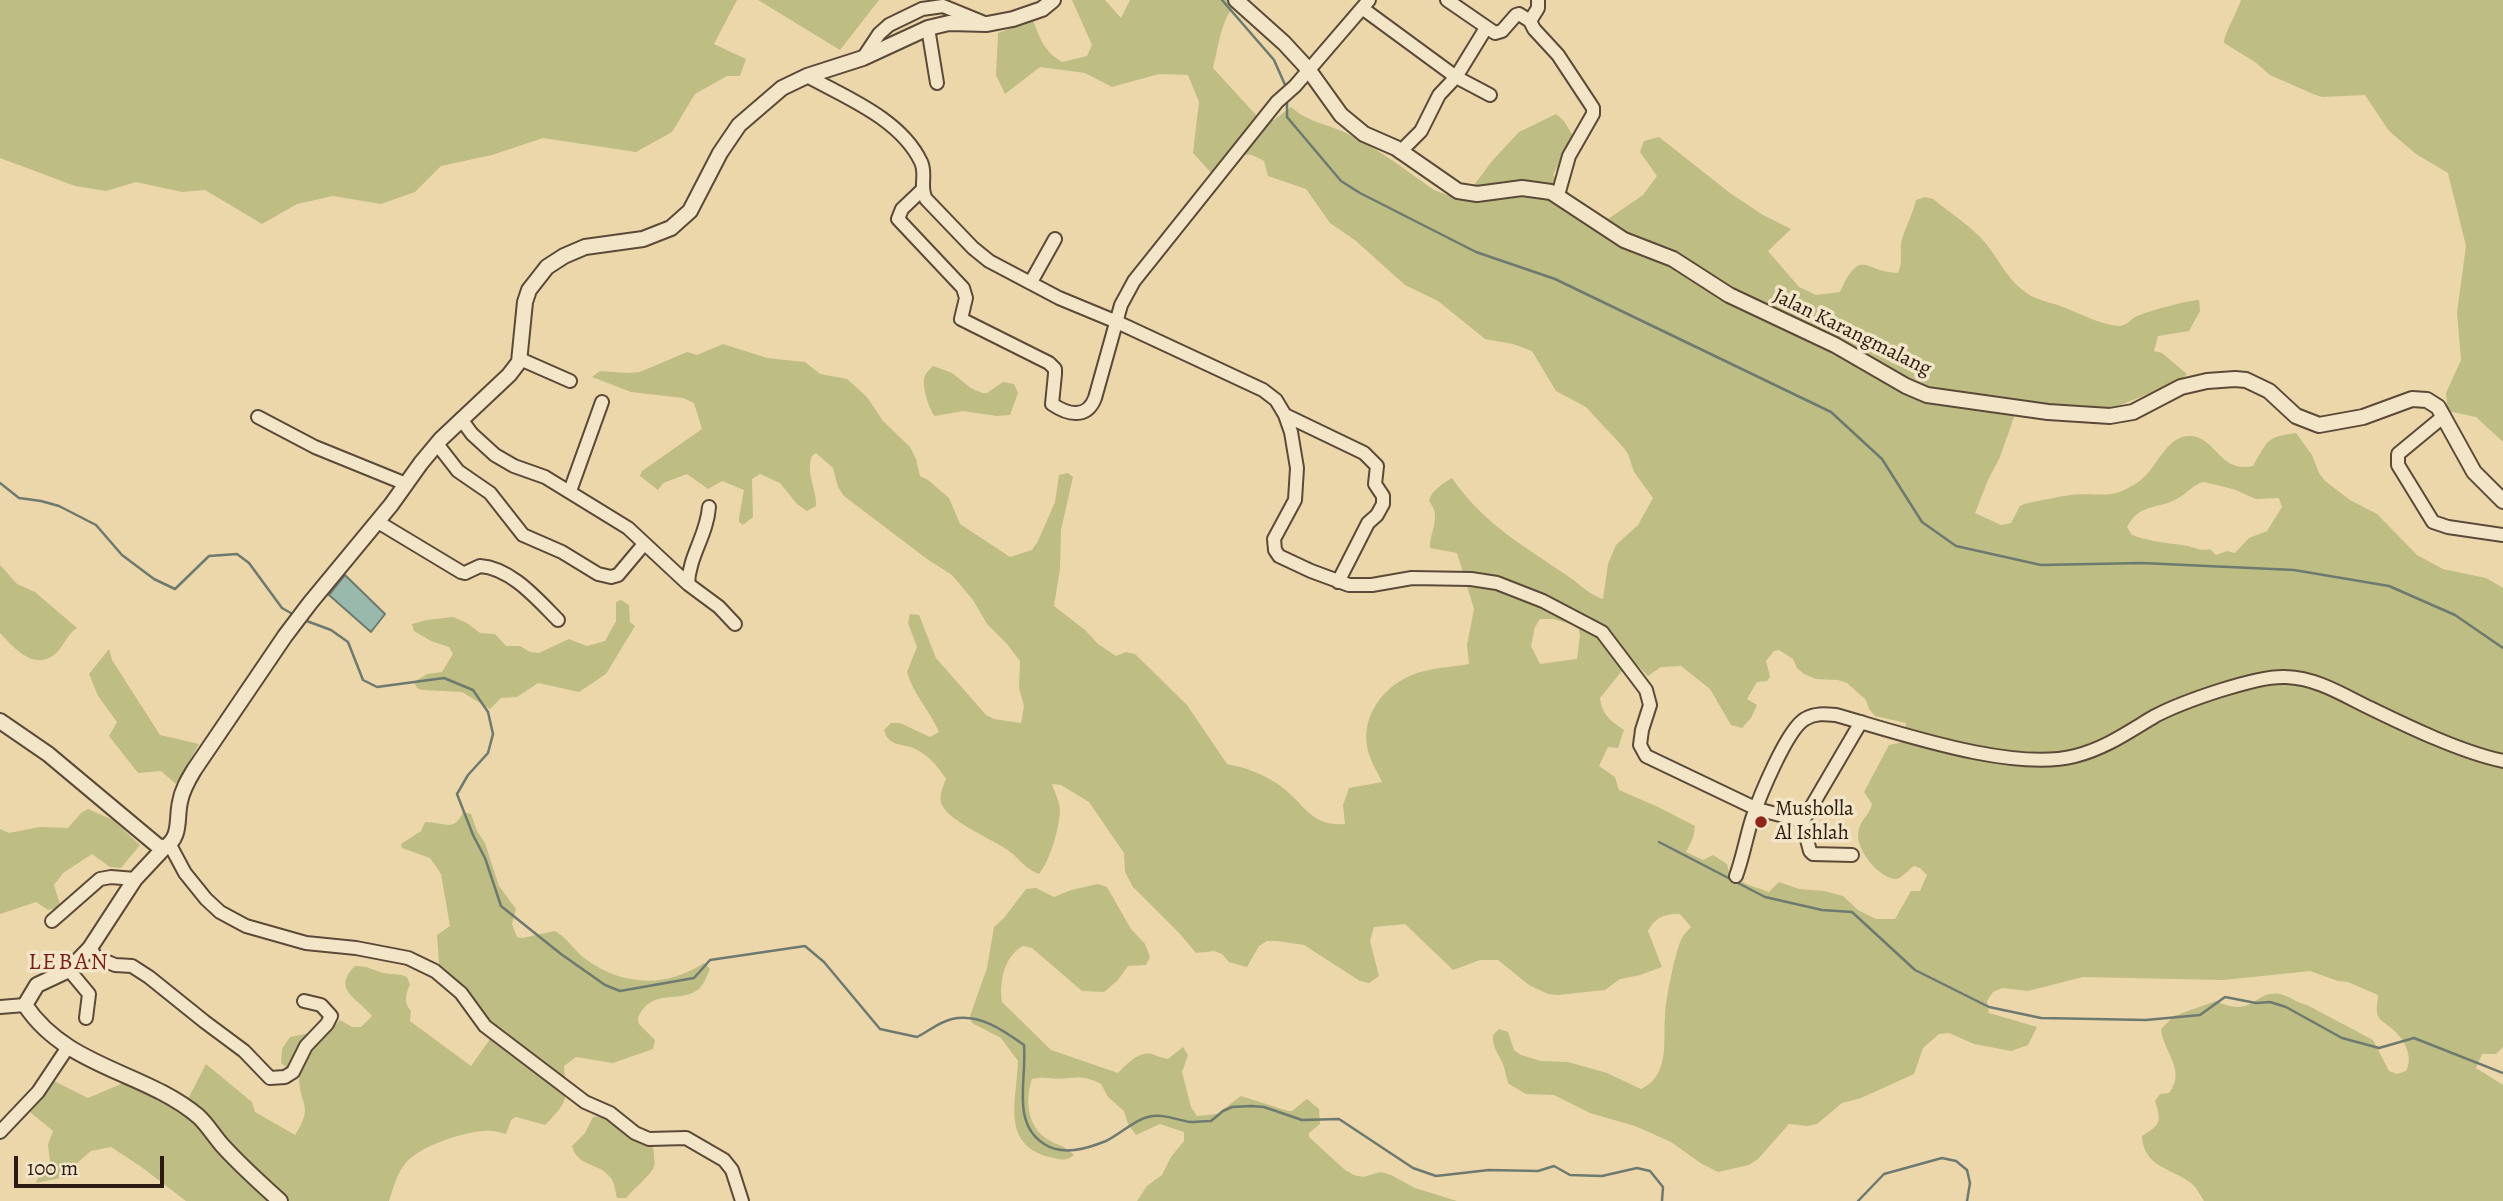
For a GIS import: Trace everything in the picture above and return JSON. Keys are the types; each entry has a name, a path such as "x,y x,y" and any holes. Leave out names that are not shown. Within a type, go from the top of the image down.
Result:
{"street":[{"path":"25,1006 37,985 69,970 90,948 135,879 167,846 176,833 182,792 194,770 310,603 378,522 437,444 509,375 520,359 525,302 529,290 547,267 585,247 643,239 671,228 690,211 720,153 739,125 782,88 807,76 863,58 928,28 949,23 987,24 1030,14 1053,0"},
{"name":"Jalan Karangmalang","path":"1236,0 1284,43 1308,69 1341,115 1364,134 1400,152 1450,186 1466,194 1522,188 1558,195 1624,240 1673,259 1729,295 1835,345 1927,395 2048,412 2109,416 2133,412 2181,387 2207,381 2235,379 2246,380 2269,391 2297,416 2319,425 2363,416 2412,399 2433,403 2444,416"},
{"path":"1447,0 1499,34 1516,15 1535,11 1552,0"},
{"path":"923,189 899,212 899,222 963,288 966,298 961,319 1052,366 1055,369 1051,399 1054,406 1083,413 1090,408 1095,398 1121,305 1134,281 1278,102 1366,4 1456,77 1490,95"},
{"path":"863,58 878,34 889,24 922,9 943,6 987,24"},
{"path":"1535,11 1534,29 1558,55 1593,108 1593,114 1569,156 1558,195"},
{"path":"928,28 937,83"},
{"path":"1400,152 1421,131 1439,95 1456,77 1486,28"},
{"path":"807,76 852,100 896,131 920,159 926,199 981,255 1059,298 1263,390 1276,400 1291,432 1297,468 1297,487 1289,515 1274,539 1275,550 1279,556 1349,585 1372,585 1412,578 1484,581 1519,590 1602,632 1646,690 1650,705 1640,745 1646,756 1757,809 1802,821"},
{"path":"1031,282 1055,239"},
{"path":"520,359 570,381"},
{"path":"570,491 602,402"},
{"path":"1285,415 1364,453 1377,466 1375,484 1383,495 1384,504 1359,539 1338,582"},
{"path":"258,416 315,447 406,484"},
{"path":"2503,501 2474,472 2444,416 2398,454 2398,465 2433,522 2503,536"},
{"path":"461,419 472,434 495,455 570,491 628,528 735,624"},
{"path":"437,444 458,471 490,493 523,535 562,552 598,574 611,577 618,575 644,544"},
{"path":"688,584 690,564 708,522 709,507"},
{"path":"378,522 461,572 466,573 480,566 501,572 523,587 558,620"},
{"path":"1736,876 1757,809 1781,750 1795,727 1804,719 1824,714 1990,755 2057,760 2106,746 2180,705 2262,678 2284,677 2319,684 2464,749 2503,761"},
{"path":"0,720 48,754 158,845 167,846 185,873 220,912 246,926 313,944 356,948 408,958 435,971 461,993 485,1026 581,1099 649,1139 686,1138 724,1160 732,1170 742,1201"},
{"path":"1852,855 1813,854 1802,821 1861,722"},
{"path":"52,921 100,879 135,879"},
{"path":"90,948 96,957 115,965 132,966 149,976 205,1023 244,1051 270,1078 285,1077 293,1072 306,1046 331,1016 321,1006 304,1001"},
{"path":"69,970 89,994 86,1018"},
{"path":"0,1007 25,1006"},
{"path":"25,1006 33,1017 68,1047 100,1066 156,1088 199,1117 223,1146 280,1201"},
{"path":"0,1132 38,1092 68,1047"}],"shaded area":[{"path":"0,0 737,0 714,44 746,59 740,76 727,76 695,94 672,132 636,152 543,138 492,155 441,166 415,192 381,204 333,196 297,204 262,224 205,190 182,192 136,182 106,191 75,186 0,158"},
{"path":"758,0 879,0 840,50"},
{"path":"1072,0 1105,0 1121,18 1130,0 1241,0 1225,21 1213,68 1257,116 1274,120 1291,107 1305,117 1361,141 1434,190 1447,195 1475,184 1519,132 1556,114 1573,136 1553,175 1571,195 1608,219 1643,195 1657,176 1640,152 1644,141 1659,137 1730,193 1763,215 1791,229 1768,251 1799,287 1816,295 1840,292 1853,269 1859,266 1898,273 1901,244 1916,200 1925,197 1933,199 1975,232 2007,274 2028,294 2100,322 2124,325 2150,311 2199,300 2200,311 2189,331 2158,336 2154,351 2162,353 2187,374 2180,381 2113,408 2071,410 2019,403 2000,457 1975,513 2001,525 2011,523 2020,506 2024,504 2071,495 2120,492 2144,477 2173,442 2188,436 2205,441 2232,465 2242,467 2253,466 2265,445 2273,438 2296,433 2312,455 2325,481 2350,500 2377,514 2417,555 2443,569 2486,578 2503,588 2503,1047 2496,1054 2482,1054 2476,1068 2503,1085 2503,1201 2204,1201 2191,1183 2153,1161 2144,1147 2142,1136 2156,1126 2159,1118 2155,1101 2160,1094 2169,1093 2176,1077 2161,1029 2174,1016 2216,1001 2238,1007 2271,994 2283,995 2373,1040 2389,1071 2397,1074 2406,1071 2409,1059 2404,1042 2379,1018 2378,995 2348,982 2310,971 2223,980 2083,977 2028,991 2002,988 1993,992 1987,1001 1989,1013 2037,1027 2028,1045 2011,1051 1974,1044 1949,1033 1939,1034 1923,1048 1914,1074 1861,1098 1842,1103 1817,1124 1789,1124 1758,1159 1749,1165 1718,1172 1671,1142 1635,1126 1590,1113 1554,1095 1526,1094 1509,1084 1493,1040 1493,1035 1499,1029 1508,1032 1514,1050 1521,1055 1541,1061 1568,1062 1607,1073 1641,1089 1650,1083 1661,1067 1665,1009 1676,955 1682,938 1691,927 1680,914 1661,917 1648,931 1662,967 1620,979 1605,990 1548,994 1529,985 1498,960 1480,960 1453,970 1405,924 1374,927 1370,941 1379,976 1369,983 1360,981 1304,945 1277,941 1267,941 1259,946 1247,967 1229,962 1222,954 1214,951 1196,953 1133,887 1125,872 1124,853 1089,802 1061,785 1052,784 1059,804 1059,818 1050,853 1039,874 1002,846 954,818 941,802 941,792 946,779 938,767 914,748 894,743 884,730 891,723 900,723 930,737 939,732 913,688 907,672 917,647 908,623 910,614 919,615 936,658 986,715 994,719 1021,723 1024,706 1019,688 1020,661 987,624 973,600 952,575 844,496 838,487 833,468 816,453 810,462 810,474 816,506 807,511 797,504 780,483 760,474 752,479 753,517 743,525 739,518 744,490 722,481 708,489 687,474 663,483 658,490 640,476 642,471 702,429 694,403 683,398 631,392 592,377 600,371 640,372 687,352 697,355 723,344 767,358 805,362 820,374 847,379 867,397 883,421 910,447 920,476 949,498 960,524 1010,557 1032,550 1055,502 1059,475 1068,473 1073,477 1061,530 1060,569 1054,606 1116,656 1126,652 1135,654 1187,705 1227,764 1269,779 1317,818 1334,824 1345,824 1343,805 1349,788 1382,782 1368,751 1366,733 1374,709 1381,698 1390,688 1412,675 1469,664 1467,645 1474,609 1457,553 1430,548 1435,513 1429,501 1435,490 1452,478 1464,495 1492,522 1590,593 1603,599 1608,564 1616,545 1638,525 1653,498 1634,472 1623,447 1586,407 1556,391 1532,351 1485,339 1438,301 1405,285 1356,241 1330,223 1306,189 1268,176 1264,161 1252,155 1230,154 1214,176 1193,153 1199,102 1188,75 1159,74 1112,87 1085,73 1040,67 1005,94 996,75 998,33 1033,20 1043,44 1062,62 1087,56 1092,45","holes":["2204,482 2233,489 2256,499 2279,498 2282,507 2267,531 2249,538 2235,553 2227,551 2216,555 2210,549 2132,535 2127,527 2138,514 2173,501","1540,619 1553,619 1578,626 1580,635 1577,659 1540,664 1531,646 1535,627","1779,650 1793,659 1804,674 1816,679 1847,683 1866,700 1875,716 1906,723 1903,742 1889,745 1864,792 1872,804 1858,834 1865,855 1882,874 1898,879 1914,866 1927,875 1920,891 1911,891 1895,919 1876,919 1858,910 1843,896 1824,891 1799,889 1779,882 1769,892 1746,884 1729,873 1727,864 1713,855 1703,860 1686,852 1695,826 1619,790 1615,777 1599,766 1608,747 1618,748 1624,730 1608,717 1600,698 1621,672 1635,663 1648,676 1661,667 1681,666 1710,689 1731,725 1742,728 1757,705 1747,699 1757,682 1767,681 1770,677 1766,661 1774,651"]},
{"path":"2241,0 2503,0 2503,442 2476,417 2448,411 2446,393 2461,360 2457,312 2466,246 2448,173 2416,154 2389,131 2365,95 2322,97 2313,94 2270,75 2255,62 2224,43"},
{"path":"933,366 952,373 982,393 987,393 1003,382 1014,384 1018,393 1010,415 963,411 935,416 928,403 924,385 926,375"},
{"path":"0,565 17,584 35,592 77,628 52,656 44,660 28,657 0,633"},
{"path":"345,575 385,614 371,632 329,595"},
{"path":"621,600 629,605 630,622 635,626 606,674 579,692 538,683 517,697 501,698 490,709 462,692 422,690 417,688 414,682 427,674 442,672 453,654 449,647 414,631 412,624 453,617 480,633 495,634 506,646 520,646 530,652 539,653 569,639 587,646 605,641 616,621 616,602"},
{"path":"109,649 112,660 160,735 199,744 176,784 161,771 138,773 109,736 117,722 98,696 89,674"},
{"path":"88,809 113,820 140,845 121,868 110,867 92,854 63,873 54,885 60,904 57,908 48,910 36,902 0,914 0,829 9,833 40,827 68,828"},
{"path":"463,812 471,814 485,843 499,886 516,909 512,924 517,937 555,931 601,969 630,979 645,981 675,977 704,963 710,969 699,989 685,995 656,1000 643,1009 639,1024 655,1040 653,1049 613,1063 576,1057 564,1066 566,1092 563,1104 545,1125 516,1117 511,1120 506,1134 475,1132 452,1137 429,1147 410,1158 404,1165 389,1201 186,1201 111,1147 91,1151 60,1178 36,1183 41,1171 50,1161 48,1145 53,1131 30,1112 52,1080 88,1098 140,1076 168,1093 188,1099 206,1064 252,1102 255,1112 295,1135 305,1111 299,1076 281,1063 282,1049 290,1037 327,1033 340,1020 352,1027 361,1027 372,1016 346,988 348,974 355,966 407,977 410,985 406,999 411,1011 410,1021 471,1066 497,1029 473,1006 457,980 439,964 437,935 450,926 441,874 430,858 402,848 401,844 421,831 425,822 452,825 460,819"},
{"path":"1098,884 1107,887 1131,929 1145,944 1150,957 1146,965 1128,966 1118,980 1104,992 1082,991 1032,948 1023,946 1017,950 1004,970 1002,1002 1051,1050 1118,1073 1142,1054 1168,1059 1183,1047 1188,1055 1182,1072 1191,1107 1197,1116 1217,1114 1241,1096 1288,1111 1292,1111 1307,1099 1319,1109 1320,1124 1309,1133 1309,1137 1345,1170 1363,1177 1381,1172 1415,1188 1457,1201 1137,1201 1147,1186 1162,1175 1171,1157 1184,1141 1184,1132 1160,1124 1136,1135 1128,1124 1124,1111 1108,1097 1101,1084 1087,1078 1037,1078 1032,1079 1030,1087 1029,1112 1035,1127 1040,1134 1074,1155 1065,1159 1049,1157 1034,1151 1023,1142 1017,1131 1014,1105 1018,1061 1001,1038 972,1023 970,1016 987,968 994,927 1026,889 1036,888 1054,897"},
{"path":"605,1116 637,1126 649,1137 652,1144 655,1161 653,1169 626,1198 617,1198 610,1177 578,1158 572,1146 585,1133 593,1117"}],"waterway":[{"path":"1222,0 1274,60 1286,87"},
{"path":"1287,100 1287,117 1341,181 1360,193 1476,252 1555,279 1831,412 1882,459 1922,522 1956,546 2041,565 2142,563 2294,570 2389,586 2455,615 2503,648"},
{"path":"0,483 19,498 59,506 96,525 122,555 154,579 175,589 209,556 237,554 249,563 282,608 296,616"},
{"path":"304,620 331,630 348,642 363,680 377,687 444,678 473,690 488,712 493,734 488,753 468,775 457,794 485,858 501,906 605,985 620,991 694,978 710,960 805,946 824,962 880,1029 917,1037 947,1020 972,1018 999,1029 1024,1045 1023,1099 1027,1124 1034,1135 1051,1148 1075,1150 1091,1147 1148,1117 1164,1116 1190,1122 1211,1121 1232,1107 1264,1107 1302,1120 1339,1119 1413,1168 1436,1176 1489,1170 1538,1171 1554,1166 1570,1175 1602,1176 1637,1168 1650,1171 1663,1187 1662,1201"},
{"path":"1659,842 1765,897 1822,910 1852,912 1915,970 1989,1007 2041,1018 2146,1020 2200,1015 2225,997 2256,1003 2270,1002 2286,1007 2342,1038 2379,1048 2414,1038 2503,1073"},
{"path":"1858,1201 1884,1174 1942,1158 1956,1161 1967,1170 1970,1183 1967,1201"}],"place":[{"name":"Musholla Al Ishlah","path":"1761,822"}],"district":[{"name":"LEBAN","path":"69,963"}]}
